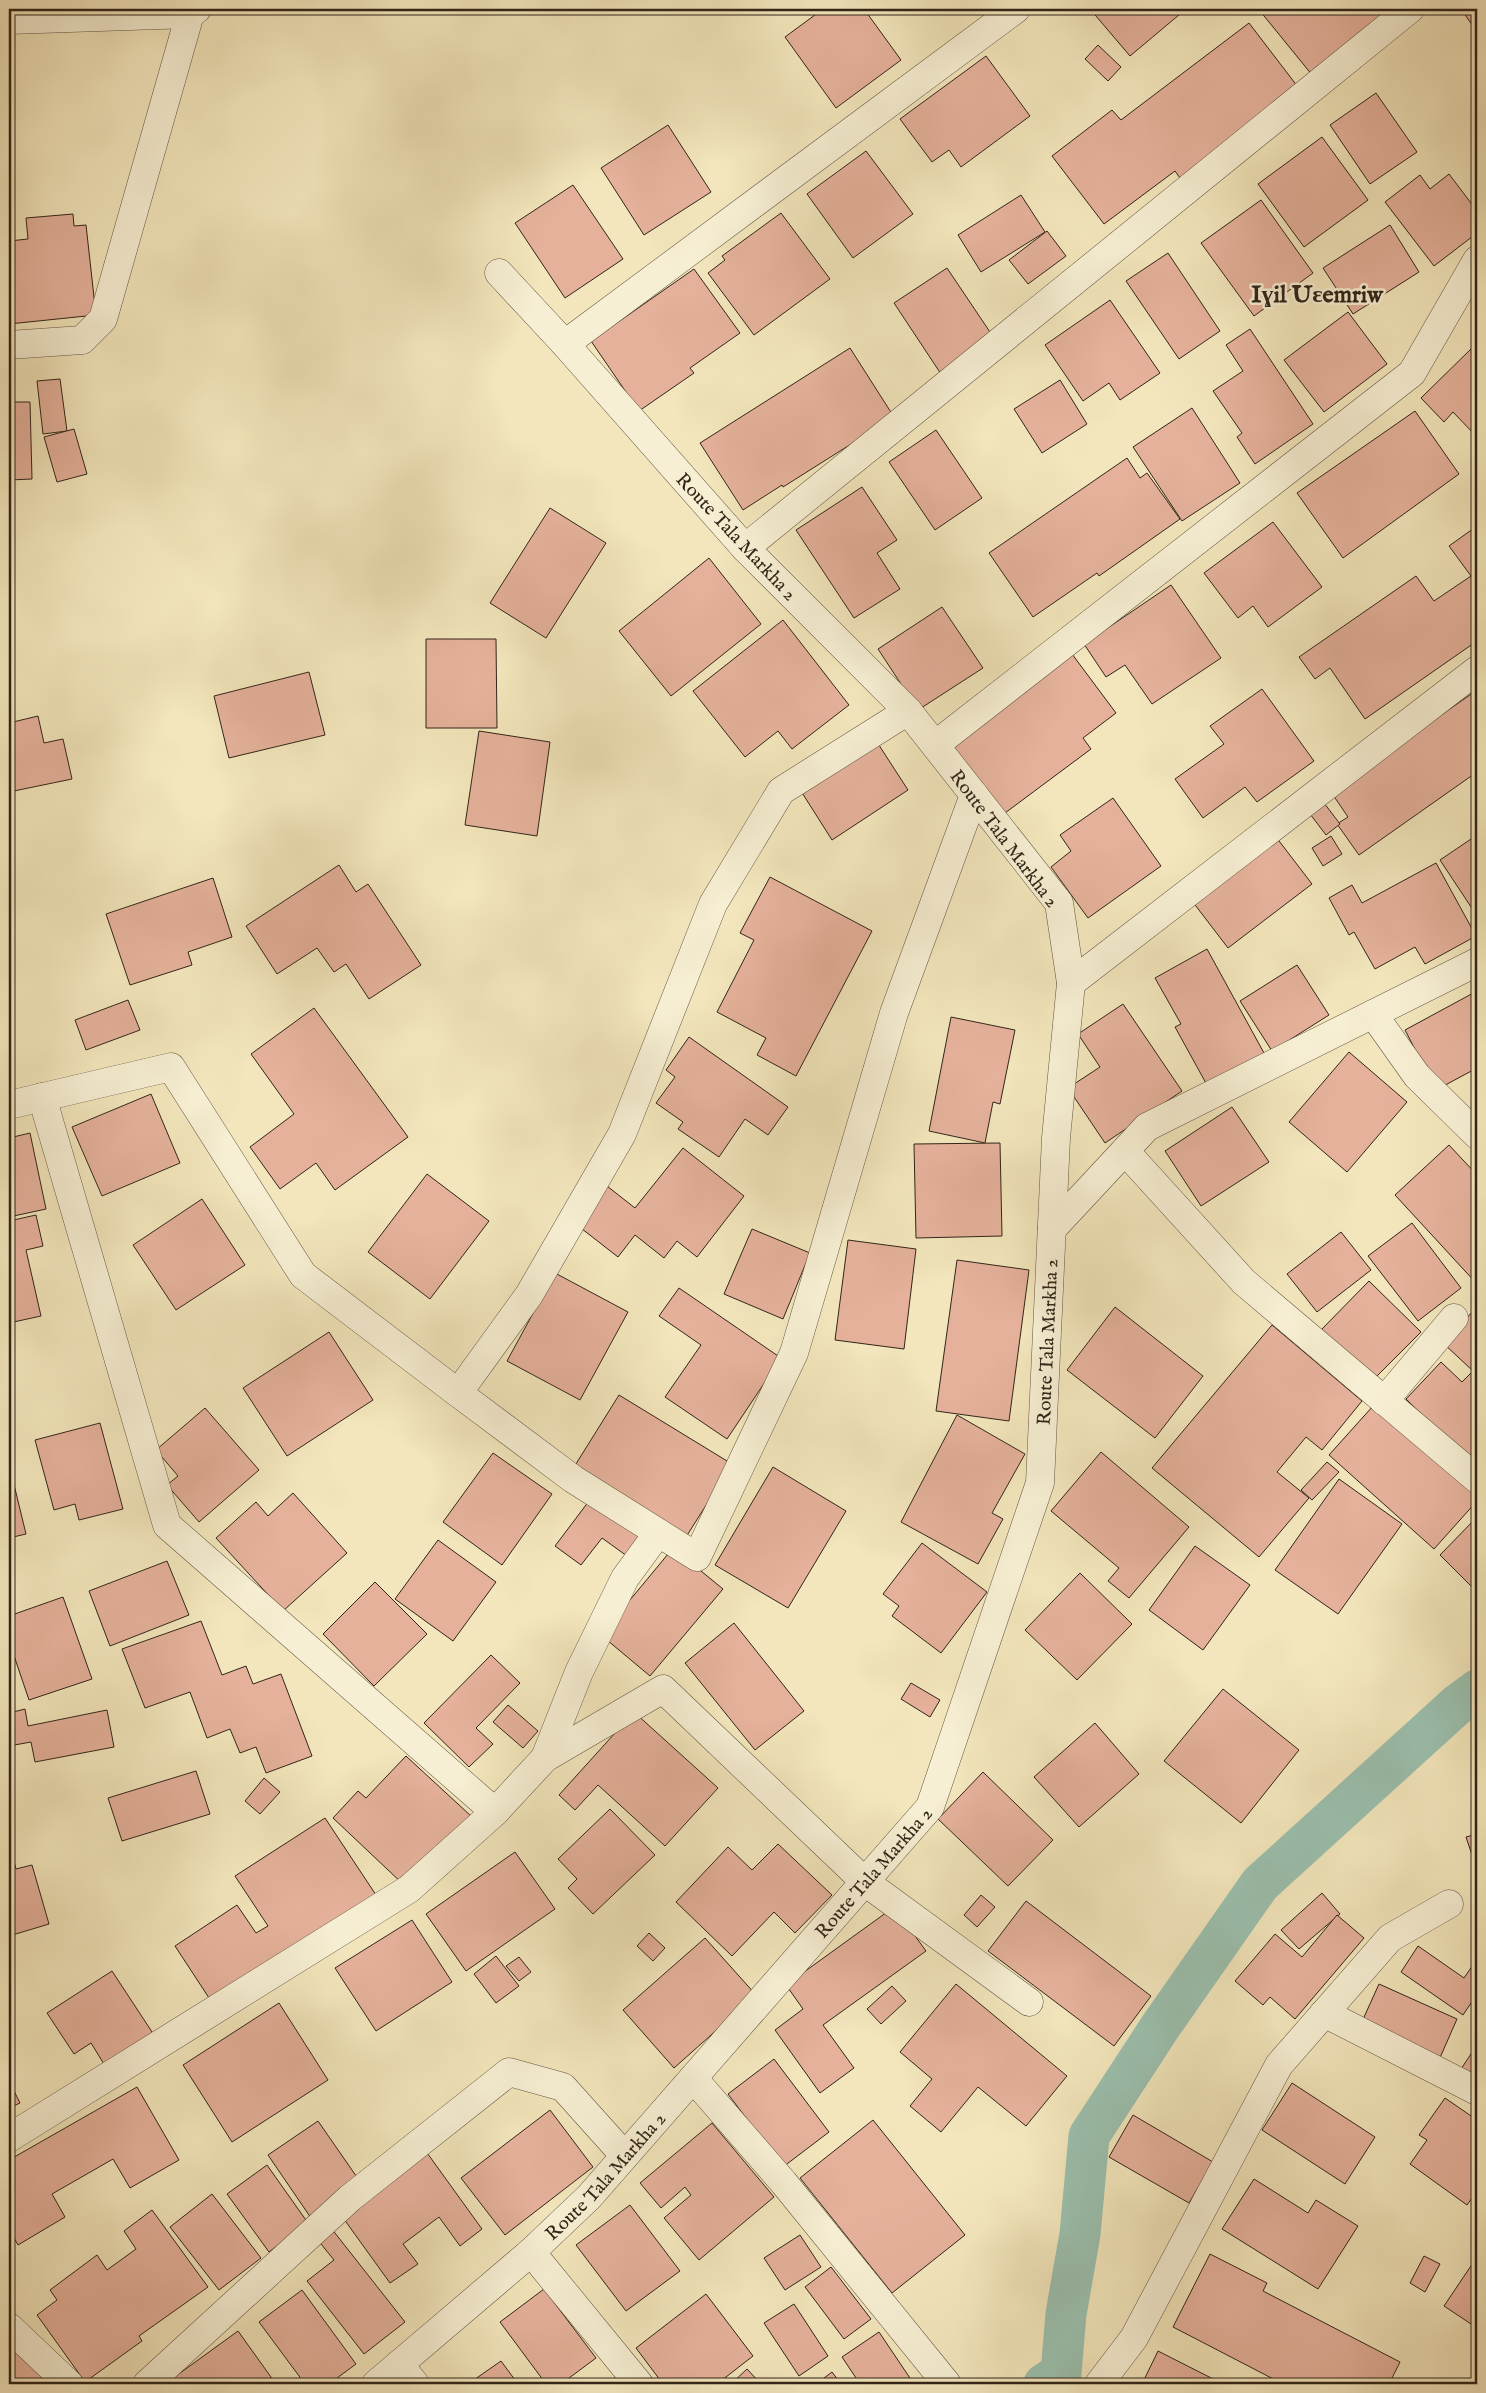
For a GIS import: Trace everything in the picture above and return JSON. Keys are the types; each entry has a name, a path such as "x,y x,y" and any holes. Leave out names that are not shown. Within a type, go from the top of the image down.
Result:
{"street":[{"path":"565,344 1016,9"},
{"path":"745,548 1410,9"},
{"path":"9,20 193,11 103,319 82,340 9,345"},
{"path":"935,745 1412,374 1477,260"},
{"name":"Route Tala Markha 2","path":"376,2384 407,2374 589,2196 930,1807 1040,1483 1056,1138 1071,983 1060,903 908,711 745,548 565,344 499,273"},
{"path":"1071,983 1477,670"},
{"path":"458,1393 529,1295 622,1134 713,904 781,791 908,711"},
{"path":"9,1105 171,1067 302,1274 573,1479 696,1557 794,1353 894,1013 974,795"},
{"path":"1052,1229 1148,1127 1477,962"},
{"path":"1373,1014 1417,1076 1477,1135"},
{"path":"42,1097 167,1524 495,1812"},
{"path":"1125,1152 1244,1282 1477,1479"},
{"path":"1384,1402 1454,1318"},
{"path":"545,1758 579,1672 625,1578 658,1533"},
{"path":"9,2138 410,1889 495,1812 545,1758 663,1689 865,1882 1028,2002"},
{"path":"1099,2384 1134,2338 1279,2065 1390,1938 1449,1904"},
{"path":"1324,2013 1477,2091"},
{"path":"147,2384 350,2198 509,2072 563,2087 624,2155"},
{"path":"693,2078 784,2183 947,2384"},
{"path":"531,2252 639,2384"},
{"path":"9,2327 69,2384"}],"building":[{"path":"823,9 864,9 901,60 836,108 785,37"},
{"path":"1090,9 1186,9 1130,56"},
{"path":"1262,9 1404,9 1317,81 1260,11"},
{"path":"1461,9 1477,9 1477,32"},
{"path":"1249,23 1301,91 1182,181 1175,171 1104,224 1052,156 1112,110 1121,120"},
{"path":"1098,45 1121,67 1108,81 1085,59"},
{"path":"986,56 1030,116 961,167 949,150 932,162 900,119"},
{"path":"1376,93 1417,152 1370,184 1330,125"},
{"path":"668,125 711,192 644,235 601,168"},
{"path":"1322,137 1368,200 1304,247 1258,184"},
{"path":"866,151 913,214 853,258 807,194"},
{"path":"1449,174 1477,211 1477,233 1434,266 1385,202 1420,175 1430,189"},
{"path":"573,185 623,259 565,298 515,223"},
{"path":"1021,195 1045,232 981,272 958,235"},
{"path":"1261,200 1313,273 1254,316 1201,243"},
{"path":"781,213 830,279 754,335 708,273 725,260 722,256"},
{"path":"73,214 74,226 86,225 96,315 9,324 9,241 28,239 26,218"},
{"path":"1390,225 1419,272 1353,314 1323,268"},
{"path":"1047,231 1066,256 1028,284 1009,260"},
{"path":"1168,253 1220,331 1179,359 1126,281"},
{"path":"947,268 994,338 941,374 894,303"},
{"path":"694,269 740,333 690,368 694,373 639,411 591,341"},
{"path":"1110,300 1160,373 1120,400 1109,383 1083,401 1045,345"},
{"path":"1348,312 1387,364 1324,412 1284,360"},
{"path":"1250,329 1313,424 1255,464 1237,437 1242,433 1213,391 1243,371 1226,345"},
{"path":"1475,345 1477,347 1477,437 1453,412 1444,422 1421,398"},
{"path":"850,348 894,417 743,510 700,443"},
{"path":"60,379 67,431 43,434 37,381"},
{"path":"1060,380 1087,424 1042,453 1014,409"},
{"path":"9,402 30,402 32,479 9,480"},
{"path":"1192,408 1240,483 1182,521 1133,447"},
{"path":"1415,411 1459,474 1343,558 1297,493"},
{"path":"74,429 87,474 57,482 44,437"},
{"path":"936,430 982,498 935,530 889,462"},
{"path":"1127,458 1140,478 1147,473 1180,519 1099,576 1097,573 1033,617 989,553"},
{"path":"862,487 897,540 877,553 900,589 854,618 796,530"},
{"path":"550,508 606,543 546,638 490,603"},
{"path":"1273,522 1322,587 1268,627 1253,606 1238,618 1204,573"},
{"path":"1477,526 1477,641 1365,719 1330,668 1315,679 1299,657 1416,576 1434,601 1471,576 1449,546"},
{"path":"709,558 761,624 671,696 619,631"},
{"path":"1171,585 1221,658 1152,704 1125,665 1106,677 1084,644"},
{"path":"942,607 983,668 918,710 878,649"},
{"path":"783,620 849,705 792,749 778,731 745,757 693,691"},
{"path":"426,639 496,639 497,728 426,728"},
{"path":"1069,650 1116,713 1083,738 1091,749 1001,816 946,742"},
{"path":"309,672 325,735 229,758 214,696"},
{"path":"1262,689 1314,761 1257,802 1245,787 1203,818 1175,779 1224,744 1210,726"},
{"path":"1477,690 1477,772 1359,855 1337,824 1348,817 1331,792"},
{"path":"38,716 44,743 63,739 72,779 9,792 9,723"},
{"path":"479,731 550,742 537,836 465,825"},
{"path":"875,739 908,790 832,840 799,788"},
{"path":"1113,798 1161,866 1088,918 1051,867 1071,851 1060,835"},
{"path":"1321,799 1340,824 1326,835 1307,810"},
{"path":"1273,833 1312,884 1228,948 1189,897"},
{"path":"1477,835 1477,916 1440,860"},
{"path":"1331,836 1342,854 1323,866 1312,848"},
{"path":"1436,863 1476,936 1425,964 1415,947 1375,969 1354,932 1349,935 1329,898 1352,885 1362,903"},
{"path":"339,865 356,892 368,884 421,965 369,999 346,964 334,972 317,948 277,974 246,926"},
{"path":"770,877 872,931 796,1076 757,1055 766,1038 717,1012 754,940 740,933"},
{"path":"213,878 232,937 188,952 192,965 130,985 106,914"},
{"path":"1207,949 1264,1053 1207,1085 1175,1027 1181,1024 1155,978"},
{"path":"1297,965 1329,1015 1272,1051 1240,1001"},
{"path":"1477,991 1477,1068 1436,1090 1405,1030"},
{"path":"128,1000 140,1030 86,1050 75,1020"},
{"path":"1123,1004 1182,1091 1105,1143 1068,1088 1100,1067 1078,1034"},
{"path":"314,1008 408,1137 335,1190 316,1163 280,1189 250,1147 294,1114 251,1054"},
{"path":"951,1017 1015,1030 1000,1104 993,1102 985,1143 929,1131"},
{"path":"689,1037 788,1107 768,1135 745,1119 719,1157 678,1129 683,1122 656,1103 675,1077 666,1070"},
{"path":"1349,1052 1407,1102 1347,1172 1289,1122"},
{"path":"151,1094 180,1163 102,1196 72,1127"},
{"path":"1232,1107 1269,1162 1201,1206 1165,1151"},
{"path":"30,1133 46,1209 9,1217 9,1138"},
{"path":"1000,1143 1002,1236 916,1238 914,1144"},
{"path":"1449,1145 1477,1175 1477,1284 1395,1195"},
{"path":"683,1148 744,1196 697,1257 677,1241 664,1258 635,1235 618,1257 577,1225 607,1186 635,1208"},
{"path":"427,1174 489,1221 430,1299 368,1252"},
{"path":"202,1199 245,1265 176,1310 133,1245"},
{"path":"36,1215 43,1246 26,1250 41,1316 9,1323 9,1221"},
{"path":"1412,1223 1461,1288 1418,1321 1368,1256"},
{"path":"752,1229 810,1253 783,1319 724,1294"},
{"path":"1341,1232 1371,1270 1317,1312 1287,1274"},
{"path":"848,1240 916,1249 904,1349 835,1340"},
{"path":"957,1260 1029,1270 1009,1421 936,1411"},
{"path":"555,1273 628,1312 580,1400 507,1361"},
{"path":"1369,1281 1421,1332 1371,1382 1320,1331"},
{"path":"679,1288 781,1358 727,1439 665,1397 701,1345 659,1316"},
{"path":"1115,1307 1203,1376 1155,1438 1067,1370"},
{"path":"1476,1308 1477,1454 1470,1462 1406,1399 1441,1362 1462,1382 1473,1371 1443,1343"},
{"path":"1272,1325 1362,1401 1322,1450 1306,1437 1277,1472 1309,1498 1259,1557 1152,1468"},
{"path":"329,1332 373,1400 287,1456 243,1388"},
{"path":"619,1395 732,1464 686,1537 574,1467"},
{"path":"1373,1406 1477,1489 1477,1501 1434,1549 1329,1455"},
{"path":"205,1408 259,1470 199,1522 167,1485 178,1476 156,1450"},
{"path":"957,1415 1025,1454 992,1513 1003,1519 978,1564 901,1522"},
{"path":"100,1423 123,1509 79,1520 75,1504 54,1510 35,1440"},
{"path":"1101,1452 1189,1527 1129,1598 1108,1581 1119,1568 1051,1511"},
{"path":"493,1453 552,1494 502,1565 443,1522"},
{"path":"1327,1462 1339,1472 1312,1500 1301,1490"},
{"path":"9,1464 26,1534 9,1538"},
{"path":"773,1467 846,1511 788,1608 715,1565"},
{"path":"1339,1479 1402,1524 1338,1614 1275,1570"},
{"path":"293,1493 347,1553 283,1611 216,1538 256,1502 268,1516"},
{"path":"592,1497 642,1536 627,1556 602,1538 581,1565 555,1546"},
{"path":"1477,1517 1477,1592 1440,1555"},
{"path":"438,1540 496,1582 453,1641 395,1599"},
{"path":"922,1543 987,1592 941,1653 892,1616 899,1606 883,1594"},
{"path":"1195,1546 1250,1585 1203,1650 1149,1610"},
{"path":"673,1548 723,1589 650,1676 601,1635"},
{"path":"167,1561 189,1615 110,1646 89,1591"},
{"path":"1080,1573 1132,1624 1077,1680 1025,1630"},
{"path":"375,1582 427,1634 374,1686 323,1634"},
{"path":"63,1597 92,1679 29,1700 9,1641 9,1616"},
{"path":"201,1621 222,1675 246,1666 253,1684 281,1674 312,1756 266,1773 256,1747 240,1753 230,1729 207,1738 190,1692 145,1708 122,1649"},
{"path":"734,1623 804,1711 755,1750 685,1663"},
{"path":"491,1655 520,1683 476,1728 493,1744 469,1767 424,1723"},
{"path":"911,1683 940,1700 930,1717 901,1699"},
{"path":"1223,1689 1299,1750 1241,1823 1164,1761"},
{"path":"508,1705 538,1731 523,1748 493,1722"},
{"path":"25,1709 28,1726 107,1710 114,1747 35,1762 31,1742 9,1746 9,1713"},
{"path":"634,1712 718,1788 665,1846 598,1785 575,1810 559,1795"},
{"path":"1095,1723 1139,1774 1079,1827 1034,1777"},
{"path":"406,1756 471,1816 405,1886 333,1818 358,1791 366,1798"},
{"path":"196,1771 210,1814 122,1841 108,1798"},
{"path":"983,1772 1053,1840 1008,1886 938,1819"},
{"path":"264,1778 280,1792 260,1814 245,1801"},
{"path":"610,1809 655,1855 593,1914 568,1888 577,1879 558,1859"},
{"path":"325,1818 380,1901 213,2004 175,1946 237,1905 256,1933 268,1926 235,1876"},
{"path":"1477,1834 1477,1870 1466,1837"},
{"path":"9,1842 16,1869 32,1865 49,1924 9,1936"},
{"path":"778,1844 832,1895 795,1933 774,1912 732,1956 676,1902 728,1847 752,1870"},
{"path":"515,1852 555,1909 466,1971 426,1914"},
{"path":"1322,1893 1340,1914 1299,1949 1281,1930"},
{"path":"981,1895 995,1907 977,1927 964,1915"},
{"path":"1026,1901 1151,1996 1114,2046 988,1951"},
{"path":"894,1907 926,1951 823,2025 854,2068 820,2093 775,2030 803,2009 786,1985"},
{"path":"1337,1915 1364,1938 1295,2019 1270,1997 1263,2005 1235,1981 1275,1934 1302,1957"},
{"path":"412,1920 452,1982 376,2031 335,1968"},
{"path":"649,1933 665,1948 653,1961 637,1946"},
{"path":"705,1938 756,1995 674,2068 623,2010"},
{"path":"1418,1946 1464,1978 1477,1959 1477,1994 1463,2015 1401,1972"},
{"path":"496,1956 519,1986 496,2003 474,1974"},
{"path":"519,1957 531,1972 519,1981 506,1966"},
{"path":"112,1971 156,2038 107,2069 91,2043 74,2054 47,2013"},
{"path":"956,1984 1067,2076 1026,2126 978,2087 941,2132 910,2106 932,2079 900,2052"},
{"path":"1379,1984 1457,2019 1439,2060 1360,2026"},
{"path":"892,1986 906,2001 881,2024 867,2009"},
{"path":"279,2003 328,2080 232,2142 183,2065"},
{"path":"1477,2045 1477,2080 1461,2069"},
{"path":"774,2059 829,2132 783,2167 728,2094"},
{"path":"9,2081 20,2103 9,2108"},
{"path":"1292,2083 1375,2137 1345,2184 1262,2130"},
{"path":"137,2087 179,2160 130,2188 113,2159 52,2194 65,2217 18,2245 9,2229 9,2160"},
{"path":"1445,2098 1477,2120 1477,2191 1467,2205 1410,2164 1427,2140 1419,2135"},
{"path":"550,2110 593,2167 505,2235 461,2178"},
{"path":"1133,2115 1213,2162 1189,2203 1109,2157"},
{"path":"873,2120 965,2235 892,2293 800,2178"},
{"path":"318,2121 361,2183 311,2218 268,2155"},
{"path":"712,2123 774,2197 699,2260 664,2218 691,2195 685,2187 661,2208 640,2183"},
{"path":"425,2150 482,2229 460,2246 439,2217 403,2244 418,2264 390,2283 341,2215"},
{"path":"267,2165 308,2223 269,2252 227,2194"},
{"path":"1254,2179 1308,2213 1316,2200 1358,2226 1318,2289 1222,2229"},
{"path":"212,2194 261,2258 219,2290 170,2227"},
{"path":"630,2205 680,2271 626,2311 576,2245"},
{"path":"152,2210 208,2287 139,2336 142,2341 85,2382 37,2315 57,2300 50,2290 97,2255 107,2270 136,2249 124,2231"},
{"path":"331,2228 405,2322 364,2354 307,2281 334,2260 317,2239"},
{"path":"800,2235 821,2267 785,2290 764,2258"},
{"path":"1210,2254 1267,2283 1263,2291 1400,2362 1389,2384 1283,2384 1173,2327"},
{"path":"1424,2256 1440,2264 1425,2292 1410,2283"},
{"path":"1477,2257 1477,2328 1444,2306"},
{"path":"831,2267 871,2319 844,2339 805,2287"},
{"path":"544,2289 596,2358 561,2384 546,2384 500,2322"},
{"path":"302,2290 356,2364 329,2384 305,2384 259,2322"},
{"path":"706,2294 753,2356 717,2384 663,2384 636,2348"},
{"path":"794,2304 828,2356 799,2376 764,2323"},
{"path":"238,2331 276,2384 165,2384"},
{"path":"879,2332 914,2384 860,2384 842,2357"},
{"path":"20,2346 47,2384 9,2384 9,2353"},
{"path":"1158,2351 1223,2384 1142,2384"},
{"path":"501,2361 518,2384 468,2384"},
{"path":"747,2369 761,2384 731,2384"},
{"path":"832,2372 841,2384 816,2384"}],"waterway":[{"path":"1044,2384 1061,2373 1066,2314 1080,2234 1089,2136 1160,2027 1260,1884 1458,1704 1477,1690"}],"district":[{"name":"Iɣil Uɛemriw","path":"1317,294"}]}
